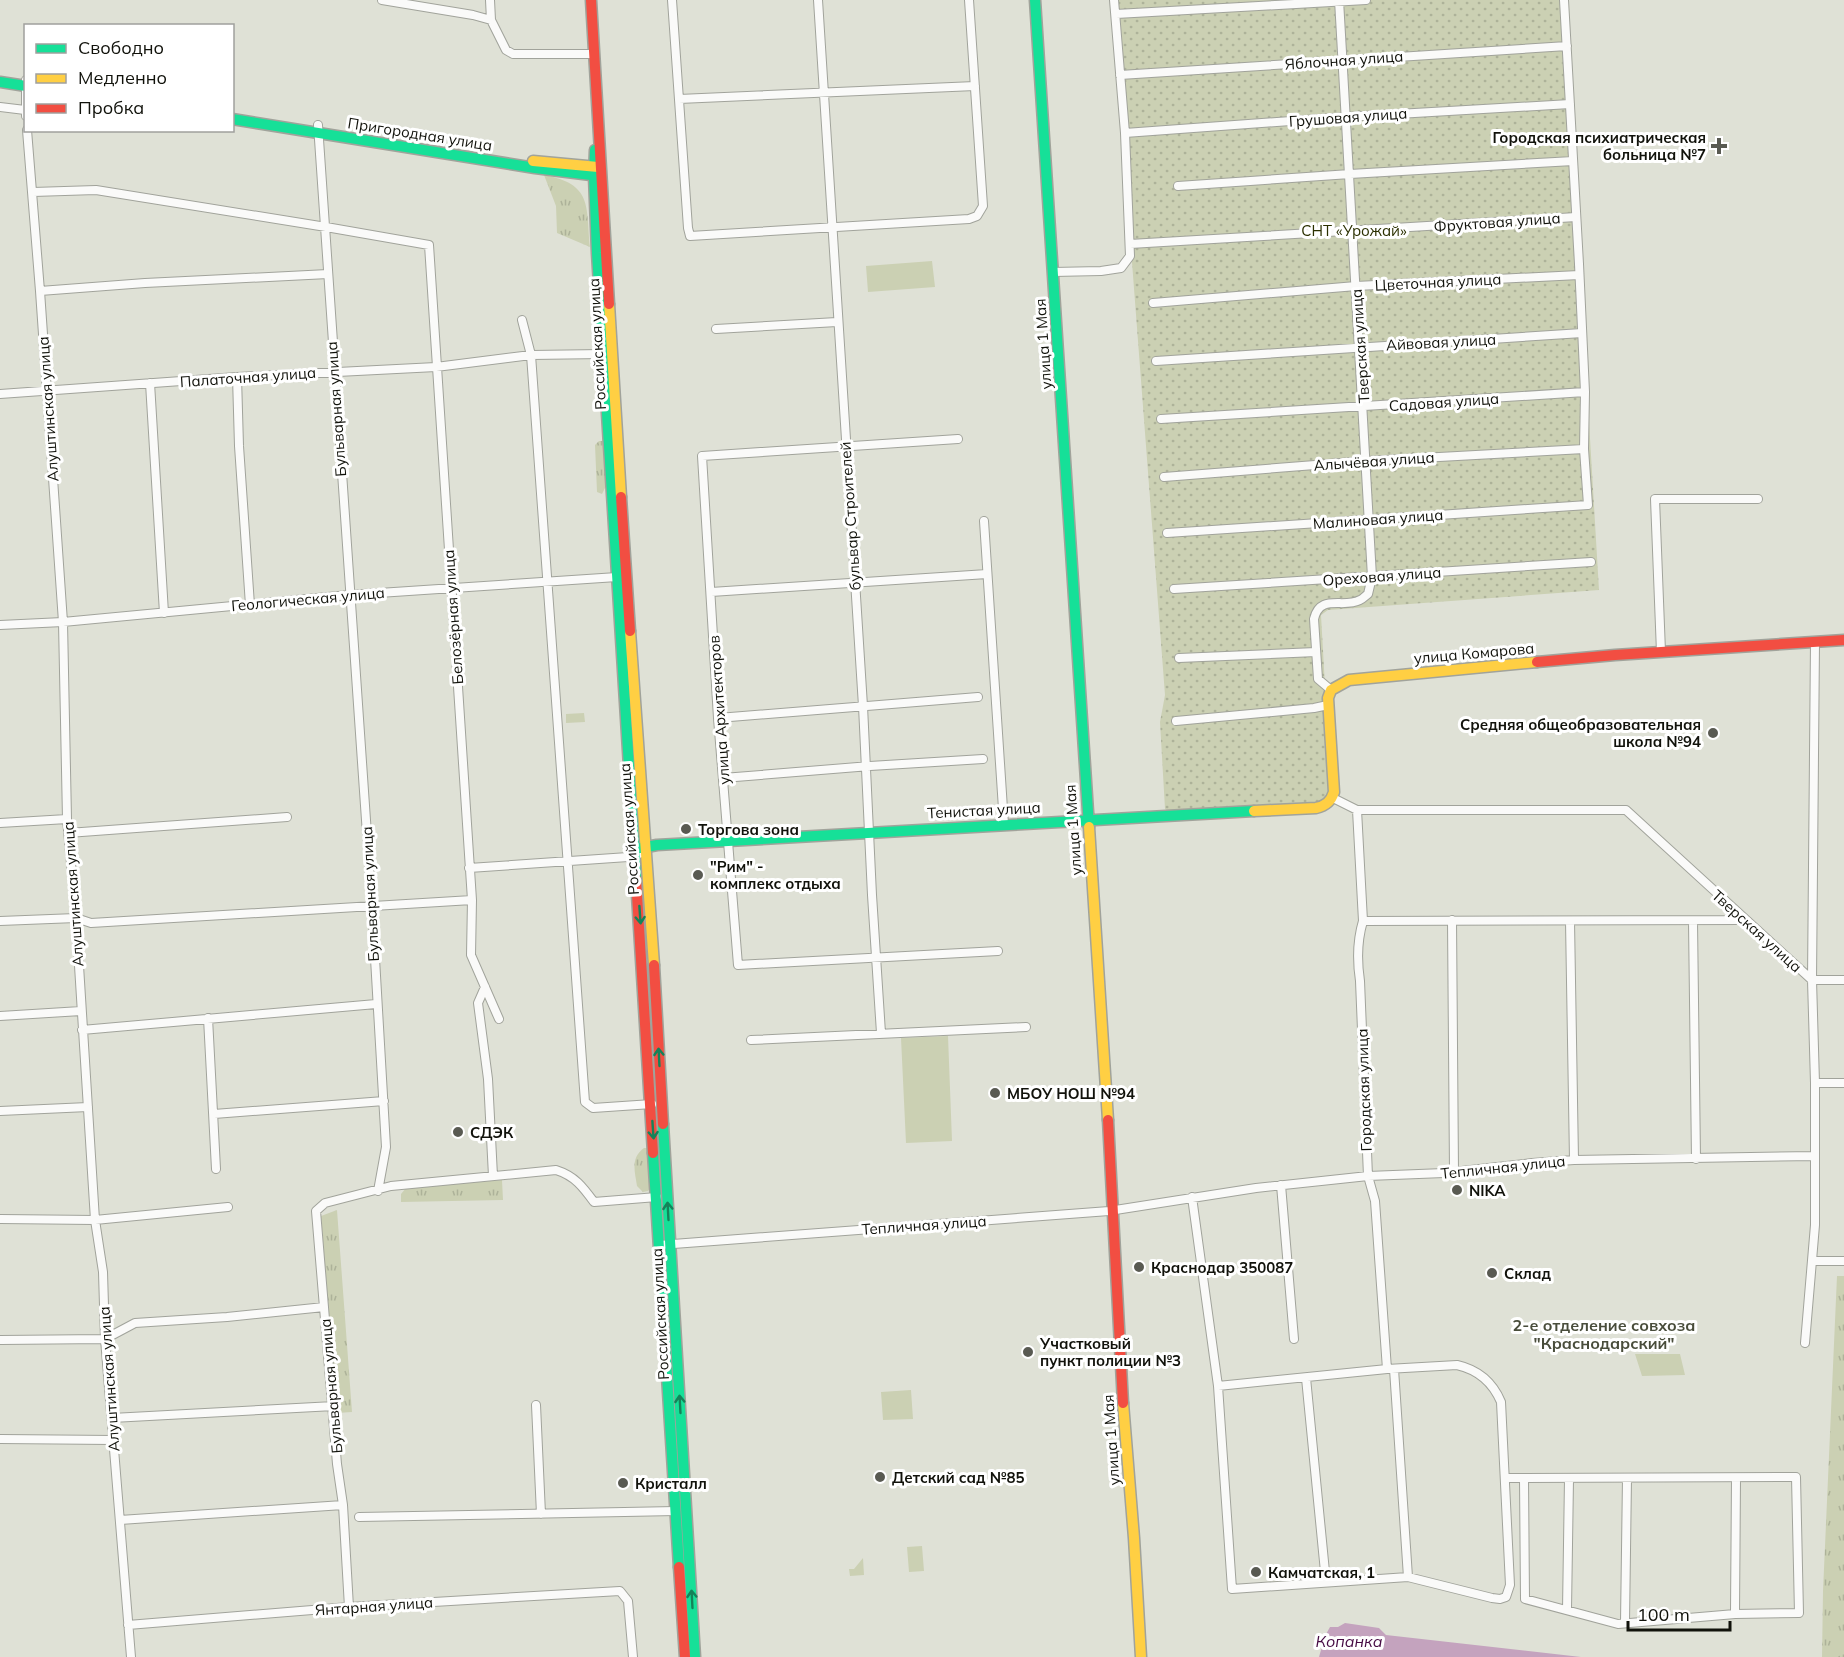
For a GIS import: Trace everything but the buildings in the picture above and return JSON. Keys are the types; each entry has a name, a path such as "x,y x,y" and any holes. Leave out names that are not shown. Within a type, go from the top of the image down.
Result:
{"street":[{"path":"382,0 491,20"},
{"path":"490,0 491,20 506,50 513,54 592,54"},
{"name":"Российская улица","path":"586,0 592,54"},
{"name":"Российская улица","path":"591,0 595,153 665,1245 695,1657"},
{"path":"672,0 685,197 690,236 969,219 977,216 983,206 969,0"},
{"name":"бульвар Строителей","path":"818,0 863,706 881,1033"},
{"name":"улица 1 Мая","path":"1035,0 1113,1210 1124,1431 1134,1538 1141,1657"},
{"path":"1053,272 1101,271 1121,268 1130,256 1125,133 1114,0"},
{"path":"1116,14 1366,0"},
{"path":"1564,0 1585,392 1584,449"},
{"name":"Тверская улица","path":"1339,1 1372,577"},
{"name":"Яблочная улица","path":"1120,75 1567,46"},
{"path":"0,75 24,83"},
{"path":"0,82 24,83"},
{"path":"679,99 975,86"},
{"name":"Грушовая улица","path":"1125,133 1570,104"},
{"path":"0,106 24,110"},
{"name":"Пригородная улица","path":"234,112 319,129"},
{"name":"Пригородная улица","path":"234,119 319,129 598,172"},
{"name":"Бульварная улица","path":"319,129 372,907 386,1148 378,1191 326,1203 316,1211 334,1406 337,1464 343,1505 349,1607"},
{"name":"Алуштинская улица","path":"27,132 63,622 67,819 76,918 95,1220 103,1272 105,1339 131,1657"},
{"path":"1178,186 1573,161"},
{"path":"33,192 96,190 326,226"},
{"name":"Фруктовая улица","path":"1130,244 1576,217"},
{"name":"Белозёрная улица","path":"326,226 429,245 472,900 471,955 499,1019"},
{"path":"40,291 328,274"},
{"name":"Цветочная улица","path":"1153,303 1356,286 1579,275"},
{"path":"522,320 531,355 585,1102 593,1108 652,1104"},
{"path":"716,330 837,322"},
{"name":"Айвовая улица","path":"1156,361 1582,333"},
{"name":"Российская улица","path":"608,354 617,577 641,851 657,1197 665,1245 676,1510 686,1657"},
{"name":"Палаточная улица","path":"0,394 237,377 436,367 531,355 608,354"},
{"path":"237,377 239,446 250,605"},
{"path":"150,383 164,613"},
{"name":"Садовая улица","path":"1161,419 1585,392"},
{"path":"846,445 958,439"},
{"name":"улица Архитекторов","path":"846,445 702,456 718,718 738,965 876,956"},
{"name":"Алычёвая улица","path":"1164,477 1366,461 1584,449"},
{"name":"Малиновая улица","path":"1167,533 1588,505 1584,449"},
{"path":"1758,499 1655,499 1661,652 1814,647 1844,640"},
{"path":"984,521 1004,824"},
{"name":"Ореховая улица","path":"1174,590 1591,562"},
{"path":"711,592 987,574"},
{"name":"Геологическая улица","path":"0,625 63,622 451,587 617,577"},
{"path":"1357,810 1333,798 1328,705 1334,688 1318,680 1314,619 1316,610 1323,604 1359,602 1368,594 1372,577"},
{"path":"1814,647 1812,980 1844,980"},
{"path":"1179,658 1316,652"},
{"name":"улица Комарова","path":"1334,688 1349,680 1661,652"},
{"path":"718,718 978,697"},
{"path":"1176,721 1328,705"},
{"path":"723,778 982,759"},
{"name":"Тенистая улица","path":"641,851 728,841 870,831 1311,808 1324,806 1333,798"},
{"name":"Тверская улица","path":"1357,810 1626,810 1812,980 1815,1225 1805,1343"},
{"name":"Городская улица","path":"1357,810 1363,921 1359,933 1357,962 1360,981 1368,1176 1375,1202 1408,1577"},
{"path":"68,833 287,817"},
{"path":"0,824 67,819"},
{"path":"470,868 569,861 641,851"},
{"path":"0,921 76,918 91,923 472,900"},
{"path":"1452,920 1454,1172"},
{"path":"1363,921 1744,920"},
{"path":"1570,921 1574,1160"},
{"path":"1693,921 1696,1159"},
{"path":"876,956 998,951"},
{"path":"485,987 478,1003 488,1079 493,1176"},
{"path":"82,1030 376,1004"},
{"path":"0,1016 81,1011"},
{"path":"208,1018 216,1169"},
{"path":"751,1040 1026,1027"},
{"path":"1815,1083 1844,1083"},
{"path":"214,1114 384,1101"},
{"path":"0,1111 88,1107"},
{"name":"Тепличная улица","path":"665,1245 1113,1210 1281,1185 1368,1176 1454,1172 1532,1162 1815,1156"},
{"path":"378,1191 391,1186 556,1170 569,1174 580,1183 594,1202 657,1197"},
{"path":"1281,1185 1294,1339"},
{"path":"1189,1198 1218,1386 1232,1589 1408,1577 1492,1598 1506,1597 1510,1585 1501,1402 1496,1390 1480,1375 1469,1368 1457,1365 1390,1369 1218,1386"},
{"path":"0,1220 95,1220 228,1207"},
{"path":"1812,1261 1844,1261"},
{"path":"0,1341 105,1339 135,1323 228,1317 324,1307"},
{"path":"1306,1377 1326,1582"},
{"path":"536,1404 541,1514"},
{"path":"112,1418 334,1406"},
{"path":"0,1439 113,1440"},
{"path":"1505,1473 1524,1479 1796,1477 1799,1613 1735,1614 1618,1624 1526,1599 1524,1589 1524,1479"},
{"path":"1625,1623 1627,1478"},
{"path":"1735,1614 1736,1478"},
{"path":"1567,1610 1569,1479"},
{"path":"120,1520 343,1505"},
{"path":"359,1517 676,1510"},
{"name":"Янтарная улица","path":"128,1624 349,1607 620,1591 628,1601 633,1657"}],"green space":[{"name":"СНТ «Урожай»","path":"1112,0 1564,0 1599,590 1328,610 1321,615 1331,793 1323,804 1172,813 1165,809 1160,722 1165,695"},
{"path":"460,139 487,144 486,150 458,145"},
{"path":"544,175 571,184 579,191 587,209 590,247 557,233 556,206"},
{"path":"932,261 935,287 868,292 866,266"},
{"path":"603,441 606,486 602,494 597,492 595,445"},
{"path":"584,713 585,722 566,723 566,714"},
{"path":"948,1036 952,1141 906,1143 901,1038"},
{"path":"644,1148 648,1148 651,1187 648,1191 643,1192 637,1186 635,1161"},
{"path":"502,1180 503,1200 401,1202 401,1194 406,1188"},
{"path":"337,1210 352,1412 337,1413 321,1216"},
{"path":"1837,1276 1844,1276 1844,1657 1822,1657 1823,1591"},
{"path":"1635,1354 1680,1354 1685,1375 1642,1376"},
{"path":"911,1390 913,1419 883,1420 881,1392"},
{"path":"922,1546 924,1571 909,1572 907,1547"},
{"path":"863,1558 864,1575 850,1576 849,1569 854,1569"}],"water":[{"name":"Копанка","path":"1345,1623 1379,1628 1386,1635 1581,1657 1319,1657 1330,1627 1338,1627"}],"traffic: fast":[{"path":"1035,0 1089,827"},
{"path":"0,82 24,86"},
{"path":"234,119 535,168 599,176"},
{"path":"595,150 597,253 636,879"},
{"path":"641,848 657,845 1254,811"},
{"path":"663,1124 695,1657"},
{"path":"653,1153 679,1567"}],"traffic: slow":[{"path":"533,161 598,167"},
{"path":"609,304 621,497"},
{"path":"630,631 654,965"},
{"path":"1254,811 1316,808 1329,801 1334,792 1328,698 1331,690 1349,680 1537,662"},
{"path":"1089,827 1108,1120"},
{"path":"1123,1403 1141,1657"}],"traffic: jam":[{"path":"591,0 609,304"},
{"path":"621,497 630,631"},
{"path":"1537,662 1844,640"},
{"path":"636,879 653,1153"},
{"path":"654,965 663,1124"},
{"path":"1108,1120 1123,1403"},
{"path":"679,1567 685,1657"}],"place":[{"name":"Городская психиатрическая больница №7","path":"1719,146"},
{"name":"Средняя общеобразовательная школа №94","path":"1713,733"},
{"name":"Торгова зона","path":"686,829"},
{"name":"\"Рим\" - комплекс отдыха","path":"698,875"},
{"name":"МБОУ НОШ №94","path":"995,1093"},
{"name":"СДЭК","path":"458,1132"},
{"name":"NIKA","path":"1457,1190"},
{"name":"Краснодар 350087","path":"1139,1267"},
{"name":"Склад","path":"1492,1273"},
{"name":"Участковый пункт полиции №3","path":"1028,1352"},
{"name":"Детский сад №85","path":"880,1477"},
{"name":"Кристалл","path":"623,1483"},
{"name":"Камчатская, 1","path":"1256,1572"}],"district":[{"name":"2-е отделение совхоза \"Краснодарский\"","path":"1604,1334"}]}
